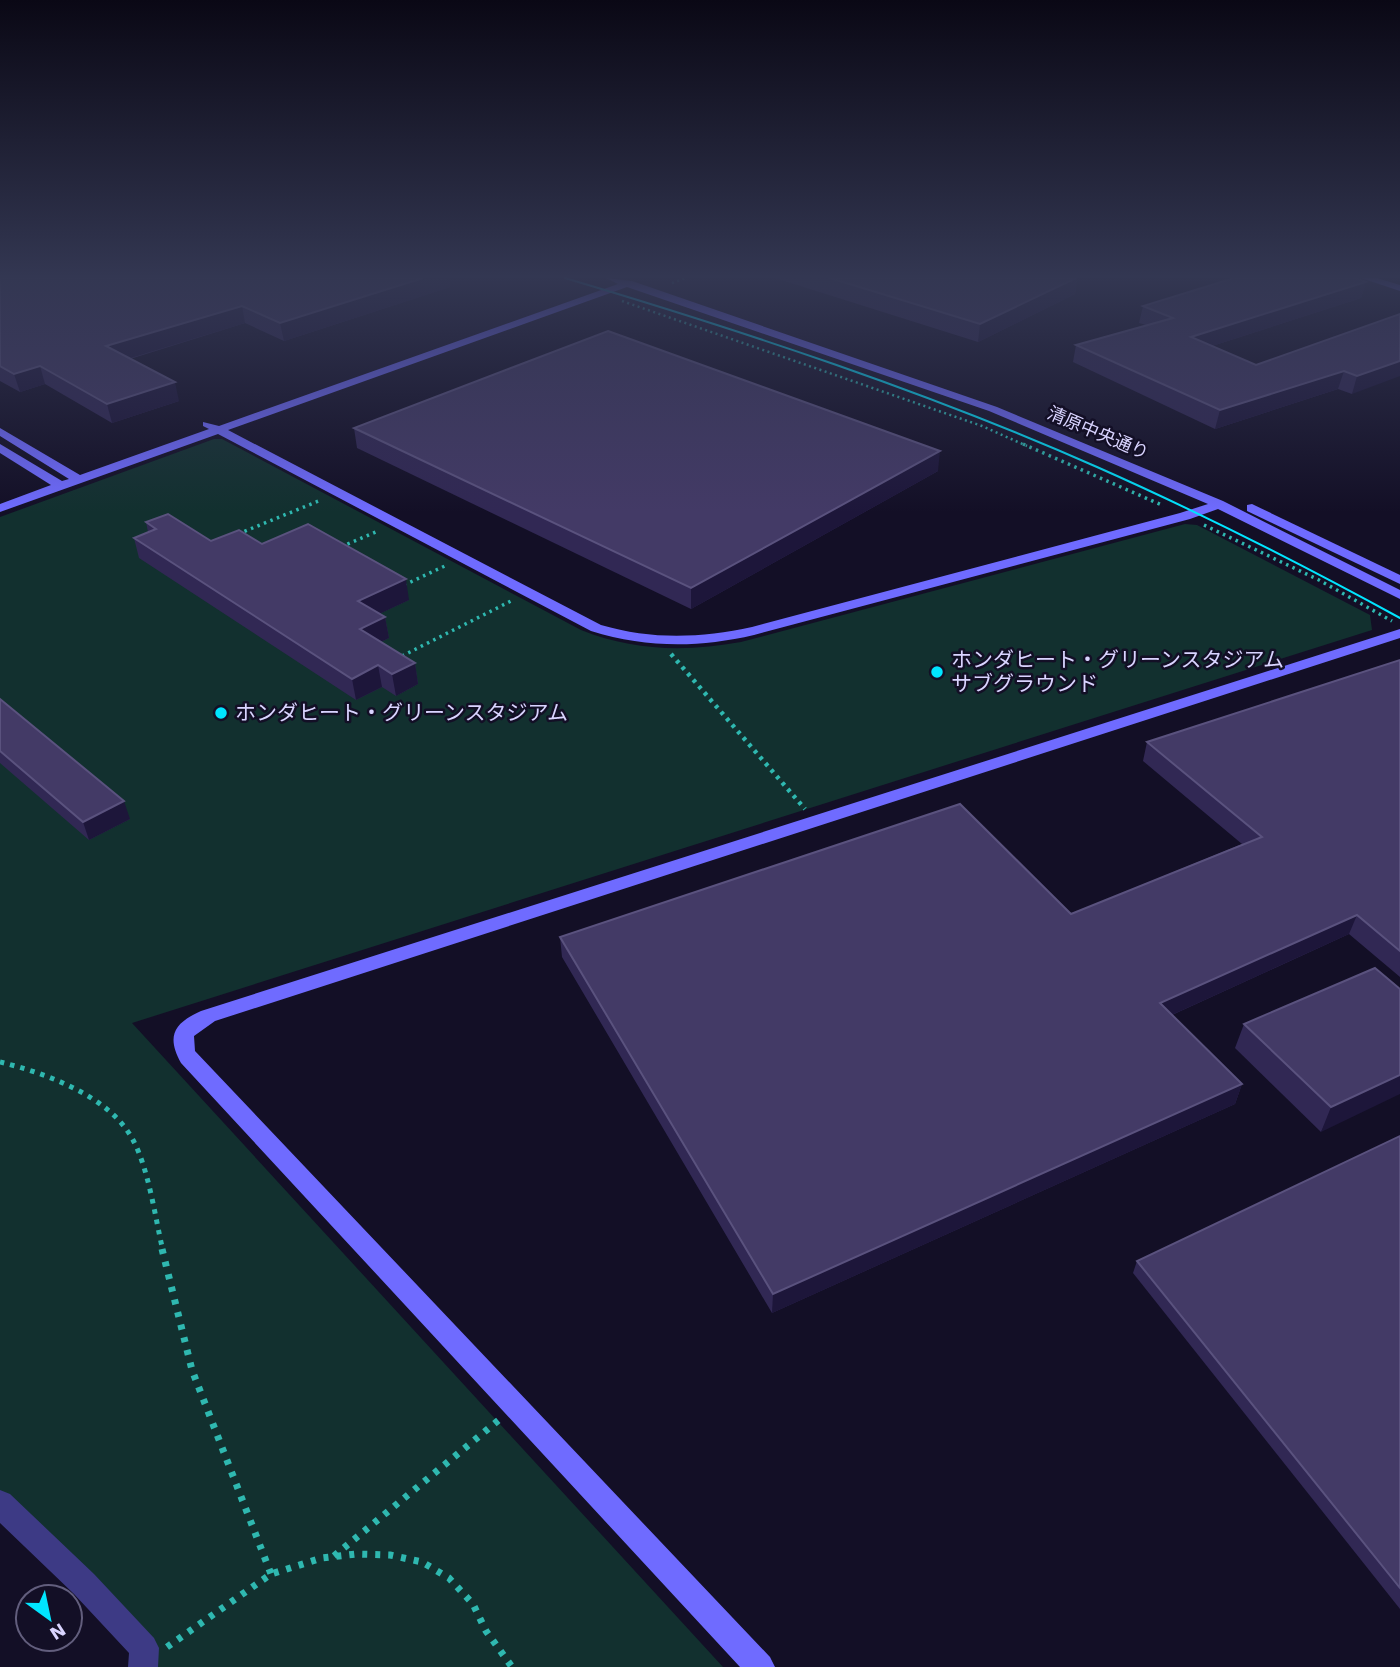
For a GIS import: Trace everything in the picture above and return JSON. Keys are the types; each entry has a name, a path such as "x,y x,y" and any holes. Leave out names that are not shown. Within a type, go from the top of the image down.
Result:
{"street":[{"path":"0,508 74,476 409,356"},
{"name":"清原中央通り","path":"838,356 993,409 1124,462 1219,504 1400,595"},
{"name":"清原中央通り","path":"867,356 1000,401 1138,456 1285,523 1400,580"},
{"path":"213,427 596,628 653,641 705,640 754,631 1185,516 1219,504"},
{"path":"0,431 74,476"},
{"path":"0,448 56,483"},
{"path":"0,497 56,483"},
{"path":"760,1667 188,1057 182,1045 183,1034 193,1023 208,1016 1400,633"},
{"path":"0,1504 84,1584 144,1648 142,1666"}],"path":[{"path":"781,356 982,426 1174,511"},
{"path":"234,536 332,496"},
{"path":"1198,522 1319,580 1400,626"},
{"path":"341,547 388,526"},
{"path":"394,589 454,561"},
{"path":"395,659 520,596"},
{"path":"666,647 808,812"},
{"path":"0,1062 29,1069 72,1087 100,1104 132,1137 142,1166 192,1370 271,1574"},
{"path":"334,1557 501,1418"},
{"path":"142,1666 271,1574 334,1557 390,1555 422,1562 449,1578 473,1604 486,1631 512,1667"}],"green space":[{"path":"214,439 222,439 581,630 640,646 680,648 741,642 1185,524 1197,525 1370,615 1372,630 132,1023 723,1667 152,1667 84,1589 84,1583 79,1583 0,1492 0,517"}],"building":[{"path":"0,356 125,356 175,382 107,404 40,366 14,374 0,366"},
{"path":"543,356 677,356 940,451 691,588 354,428"},
{"path":"1100,356 1235,356 1256,365 1282,356 1400,356 1400,361 1357,376 1344,371 1220,410"},
{"path":"168,514 211,541 239,530 262,544 308,524 406,579 358,601 385,617 360,629 415,663 392,674 378,665 352,679 134,538 156,529 146,522"},
{"path":"1400,660 1400,951 1357,915 1160,1003 1242,1084 773,1294 560,937 960,804 1071,914 1262,837 1147,742"},
{"path":"0,699 124,801 83,822 0,751"},
{"path":"1375,968 1400,989 1400,1075 1331,1107 1244,1024"},
{"path":"1400,1136 1400,1588 1137,1261"}],"tram line":[{"path":"809,356 967,413 1136,484 1400,618"}],"place":[{"name":"ホンダヒート・グリーンスタジアム サブグラウンド","path":"937,672"},
{"name":"ホンダヒート・グリーンスタジアム","path":"221,713"}]}
